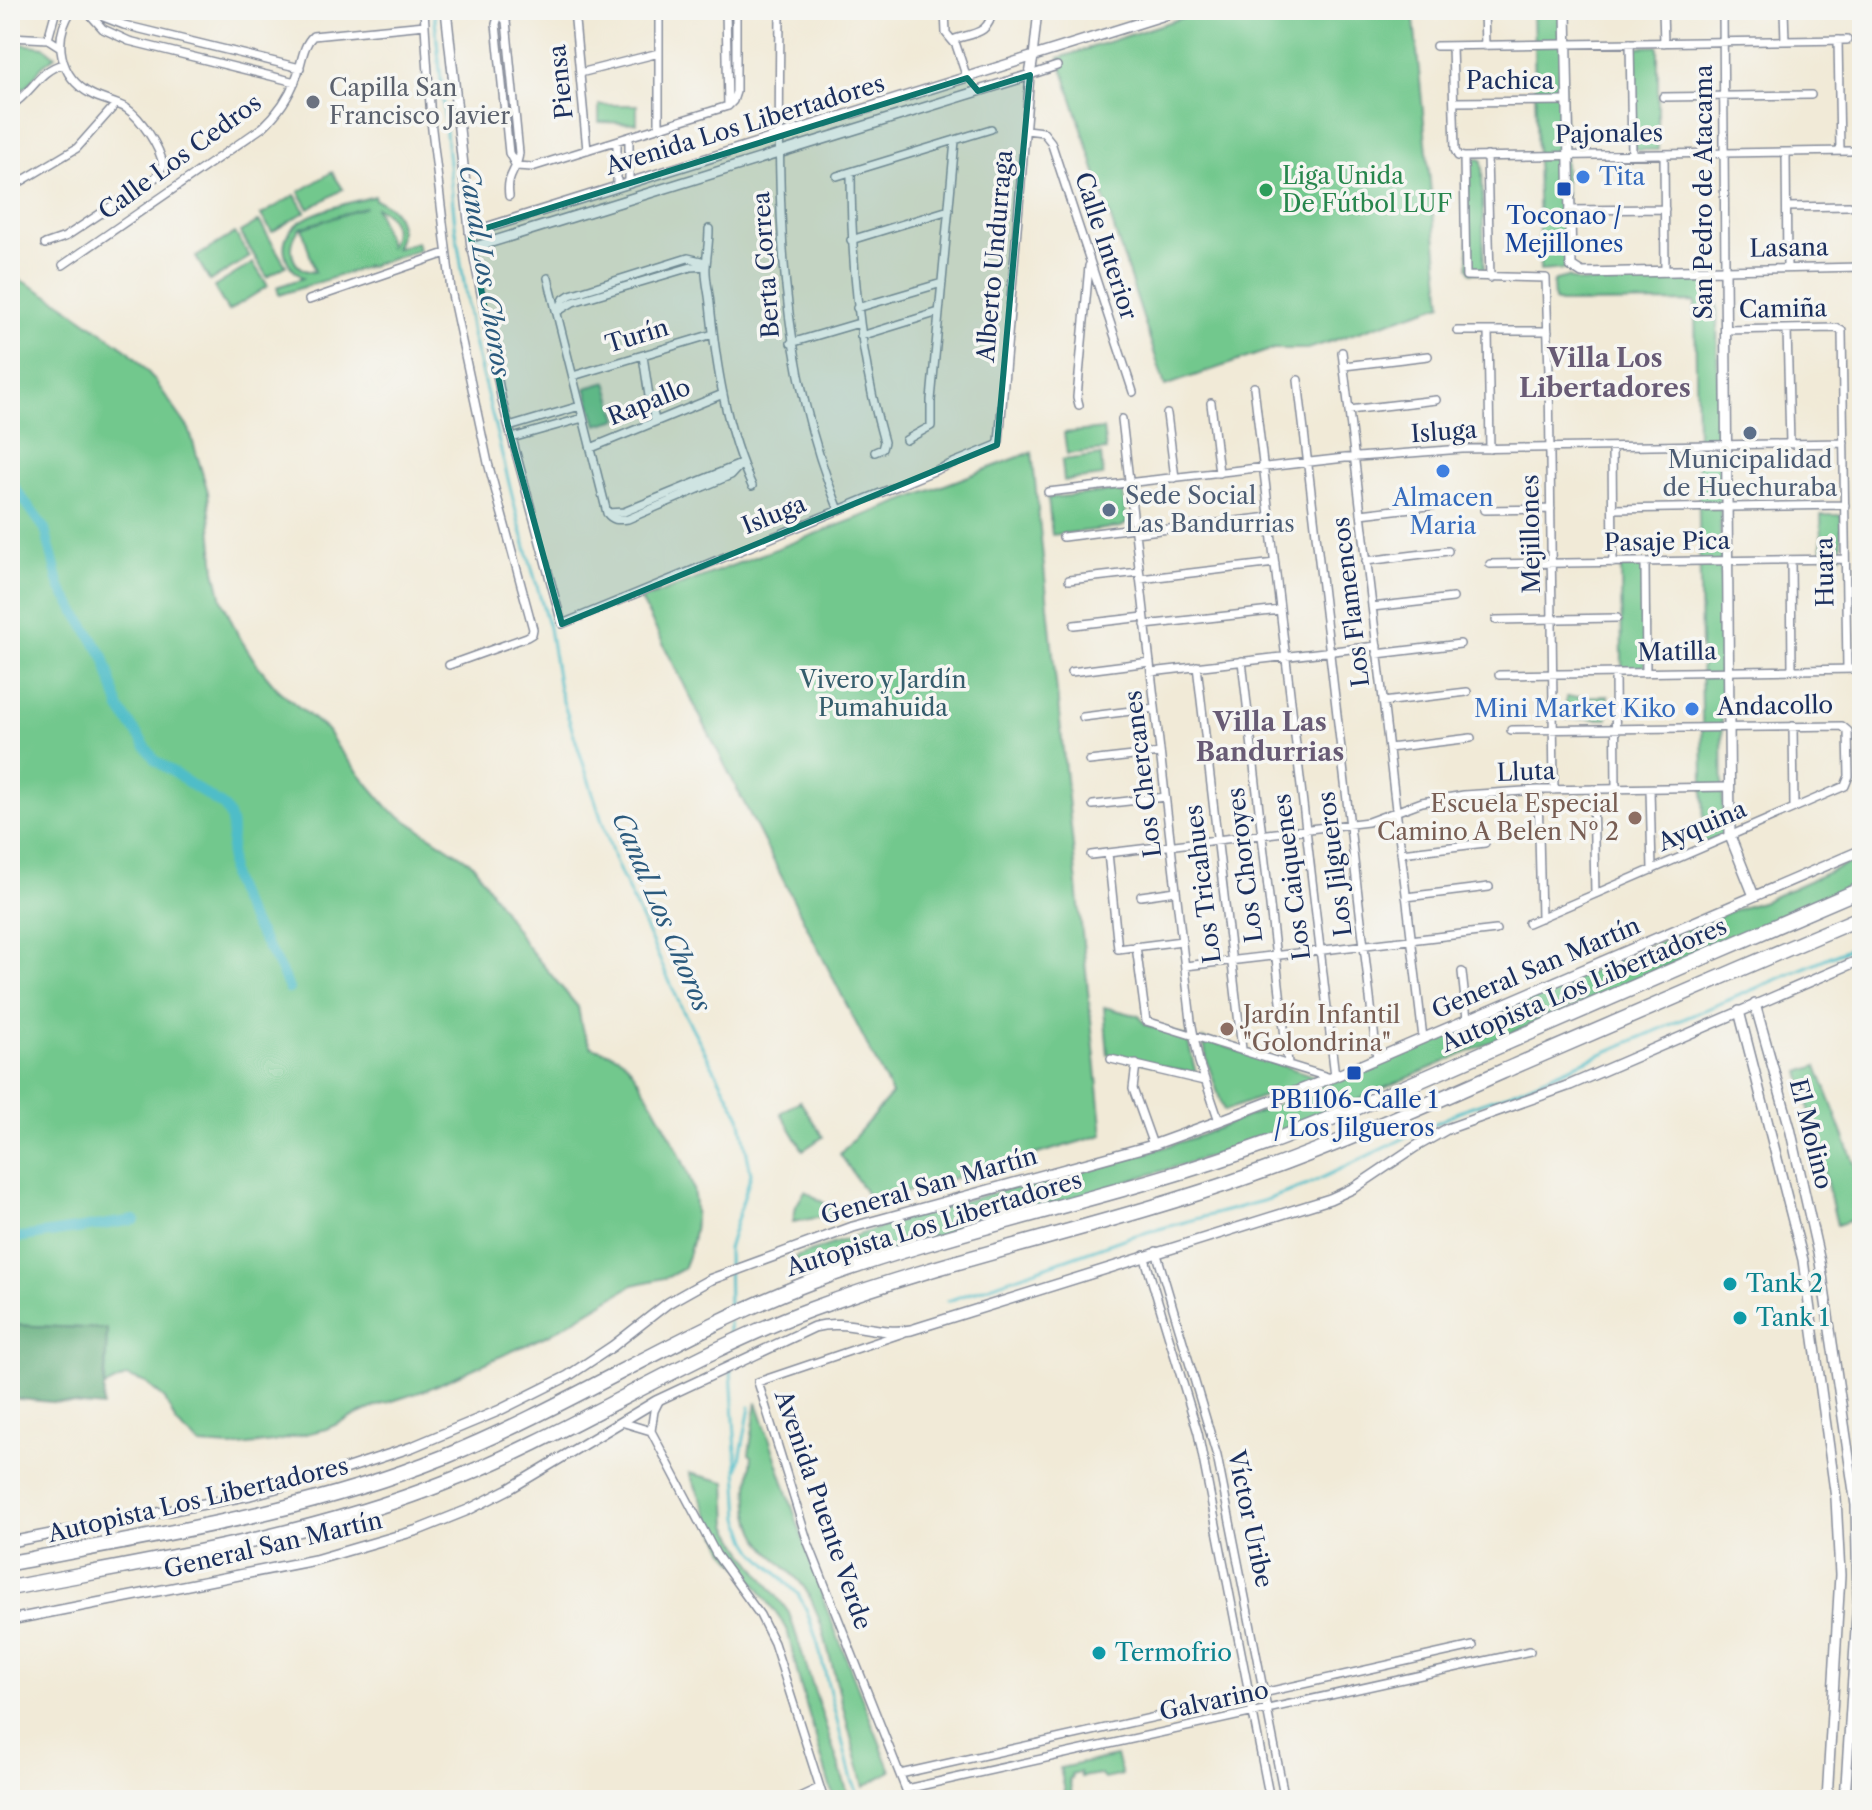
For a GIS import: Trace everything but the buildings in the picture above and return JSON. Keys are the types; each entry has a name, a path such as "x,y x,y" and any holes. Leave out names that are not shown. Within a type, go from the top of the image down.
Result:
{"highway":[{"name":"Autopista Los Libertadores","path":"10,1563 267,1512 378,1481 502,1432 743,1310 868,1262 1144,1183 1268,1143 1862,889"},
{"name":"Autopista Los Libertadores","path":"10,1588 267,1538 409,1497 542,1440 743,1337 880,1285 1153,1207 1292,1161 1862,917"}],"street":[{"path":"48,39 56,10"},
{"path":"45,244 65,237 160,172 163,165 161,156 140,122 116,104 90,94 63,64 59,46 64,21 72,10"},
{"path":"86,10 124,25 300,68"},
{"path":"86,10 103,29 119,38 295,82"},
{"path":"424,10 431,121 446,253 459,331 481,434 533,629 527,637 449,665"},
{"path":"446,10 472,248 512,438 583,418"},
{"path":"500,10 505,18 519,153 508,180 509,196"},
{"path":"500,10 496,24 509,153 516,166"},
{"name":"Piensa","path":"574,10 587,150"},
{"path":"659,10 659,127"},
{"path":"726,10 734,103"},
{"path":"734,103 736,10"},
{"name":"Berta Correa","path":"780,10 779,136 783,259 791,343 807,418 839,510"},
{"path":"945,10 945,29 958,49 967,78 973,85 972,93"},
{"path":"952,40 987,28 992,10"},
{"path":"1030,75 1038,10"},
{"name":"Avenida Los Libertadores","path":"470,233 1181,10"},
{"path":"1484,10 1485,46"},
{"path":"1566,10 1569,210 1665,209"},
{"path":"1663,10 1664,43"},
{"name":"San Pedro de Atacama","path":"1723,10 1730,836 1754,896"},
{"path":"1784,10 1785,41"},
{"path":"119,38 125,32 124,25"},
{"name":"Calle Los Cedros","path":"63,265 263,127 276,114 295,82 306,45 313,36 425,25"},
{"path":"726,34 736,33"},
{"path":"10,37 48,39 59,46"},
{"path":"1436,46 1843,40 1840,151"},
{"path":"1630,43 1632,154"},
{"path":"1452,46 1455,150 1456,154 1464,157 1466,276 1490,278 1487,156"},
{"path":"580,73 659,53"},
{"path":"10,106 27,94 46,70 63,64"},
{"name":"Avenida Los Libertadores","path":"472,248 1057,66"},
{"name":"Alberto Undurraga","path":"999,442 1030,75"},
{"path":"503,89 513,87"},
{"path":"1663,97 1811,95"},
{"name":"Pachica","path":"1454,102 1568,101"},
{"path":"516,166 532,167 734,103"},
{"path":"10,188 77,148 116,104"},
{"path":"858,111 857,119 861,127"},
{"path":"837,176 991,129"},
{"name":"Calle Interior","path":"1026,130 1043,132 1051,142 1133,392"},
{"path":"629,137 629,183"},
{"path":"617,141 617,186"},
{"path":"906,440 931,427 930,406 955,141"},
{"name":"Pajonales","path":"1464,157 1850,151"},
{"path":"1786,152 1787,268"},
{"path":"1664,154 1665,272"},
{"path":"693,163 698,178"},
{"path":"851,172 851,240 857,308 872,398 884,442 882,449 875,452"},
{"path":"1787,207 1849,206"},
{"path":"550,207 550,216 555,222"},
{"path":"851,240 949,210"},
{"name":"Lasana","path":"1569,210 1570,260 1574,269 1582,273 1862,267"},
{"path":"709,229 710,249 706,266 723,394 741,464 752,486"},
{"path":"309,300 446,253"},
{"path":"1079,405 1077,397 1089,260"},
{"path":"558,311 567,304 629,281 706,266"},
{"path":"548,278 607,513 624,512 677,494 741,464"},
{"name":"Mejillones","path":"1490,278 1546,278 1554,790"},
{"path":"857,308 942,283"},
{"path":"861,336 939,312"},
{"path":"791,343 859,323"},
{"path":"1787,329 1790,444"},
{"name":"Camiña","path":"1725,330 1841,330"},
{"name":"Huara","path":"1841,330 1847,669"},
{"path":"1457,331 1548,331"},
{"path":"1488,331 1490,449"},
{"name":"Turín","path":"573,376 713,334"},
{"name":"Los Flamencos","path":"1342,352 1423,1038"},
{"path":"643,356 655,420"},
{"path":"1344,366 1428,356"},
{"name":"Los Jilgueros","path":"1298,380 1377,1058"},
{"name":"Los Caiquenes","path":"1254,387 1333,1077"},
{"name":"Rapallo","path":"591,448 723,394"},
{"path":"1349,410 1436,400"},
{"path":"1211,403 1219,473"},
{"path":"509,427 580,406"},
{"path":"1167,414 1175,478"},
{"name":"Los Chercanes","path":"1122,419 1193,1034 1204,1081 1219,1121"},
{"name":"Isluga","path":"512,438 562,624 992,448 999,442"},
{"name":"Isluga","path":"1048,492 1308,462 1490,449 1844,443"},
{"path":"1612,447 1613,563"},
{"path":"1361,514 1445,504"},
{"path":"1613,509 1845,505"},
{"path":"1484,510 1551,509"},
{"path":"1063,537 1270,517"},
{"path":"1366,561 1448,551"},
{"name":"Pasaje Pica","path":"1490,564 1845,559"},
{"path":"1791,560 1792,670"},
{"path":"1645,562 1646,673"},
{"path":"1069,580 1275,563"},
{"path":"1372,607 1453,598"},
{"path":"1074,625 1280,610"},
{"path":"1496,620 1617,618"},
{"path":"1151,672 1330,651 1460,644"},
{"name":"Los Choroyes","path":"1242,661 1288,1063"},
{"path":"1071,672 1150,662"},
{"name":"Los Tricahues","path":"1197,666 1242,1049"},
{"name":"Matilla","path":"1499,675 1856,669"},
{"path":"1615,673 1616,789"},
{"path":"1383,702 1467,692"},
{"path":"1083,717 1155,708"},
{"path":"1793,726 1794,808"},
{"name":"Andacollo","path":"1511,730 1846,727 1847,783"},
{"path":"1389,748 1471,738"},
{"path":"1089,761 1160,753"},
{"name":"Ayquina","path":"1528,923 1847,783"},
{"name":"Lluta","path":"1091,855 1376,820 1434,799 1538,790 1729,787"},
{"path":"1593,789 1595,894"},
{"path":"1650,789 1652,870"},
{"path":"1538,790 1541,918"},
{"path":"1093,805 1165,797"},
{"path":"1401,853 1485,843"},
{"name":"General San Martín","path":"10,1542 250,1495 412,1447 498,1411 568,1376 668,1303 709,1280 887,1217 1153,1145 1219,1121 1333,1077 1862,850"},
{"path":"1108,853 1118,949 1182,941"},
{"path":"1406,897 1489,887"},
{"path":"1141,896 1176,891"},
{"path":"1185,966 1496,930"},
{"path":"1136,946 1146,1021 1333,1077"},
{"name":"General San Martín","path":"10,1620 315,1560 389,1541 488,1500 618,1421 821,1325 848,1324 889,1332 911,1330 1330,1199 1354,1188 1447,1129 1570,1085 1862,959"},
{"path":"1462,972 1467,1019"},
{"name":"El Molino","path":"1755,1004 1779,1088 1820,1262 1859,1537 1845,1800"},
{"name":"El Molino","path":"1739,1011 1803,1260 1840,1533 1838,1631 1827,1800"},
{"path":"1111,1059 1204,1081"},
{"path":"1136,1064 1133,1089 1153,1145"},
{"path":"1760,1086 1769,1082 1779,1088"},
{"name":"Víctor Uribe","path":"1156,1251 1217,1456 1285,1800"},
{"name":"Víctor Uribe","path":"1144,1255 1193,1412 1270,1800"},
{"name":"Avenida Puente Verde","path":"910,1800 807,1540 758,1382 911,1330"},
{"path":"660,1399 654,1411 651,1431 716,1554 760,1615 774,1643 824,1800"},
{"path":"618,1421 651,1431"},
{"path":"1203,1459 1217,1456"},
{"path":"1840,1533 1848,1530 1859,1537"},
{"name":"Galvarino","path":"900,1774 1249,1696 1265,1695 1473,1646"},
{"name":"Galvarino","path":"906,1789 1530,1651"},
{"path":"1427,1657 1431,1674"},
{"path":"1831,1747 1840,1752 1849,1749"},
{"path":"998,1752 1002,1768"},
{"path":"793,1800 819,1788"}],"highlighted area":[{"path":"1030,75 997,445 562,624 508,426 470,233 967,78 978,91"}],"green space":[{"name":"Liga Unida De Fútbol LUF","path":"1206,10 1413,10 1442,304 1308,349 1273,349 1165,386 1059,58"},
{"path":"1533,10 1562,10 1567,269 1540,271"},
{"path":"10,45 44,47 55,56 22,89 10,81"},
{"path":"1658,46 1658,150 1638,150 1635,147 1633,50"},
{"path":"599,105 637,105 637,123 599,122"},
{"path":"1468,159 1482,161 1484,273 1471,273 1468,267"},
{"path":"332,172 343,189 309,209 299,192"},
{"path":"295,195 305,212 272,232 261,215"},
{"path":"374,196 375,200 390,207 398,219 400,234 395,249 417,242 419,250 279,295 277,287 303,278 291,268 285,253 285,240 292,229 316,213","holes":["366,207 302,228 315,272 300,267 292,250 300,228","376,208 387,214 393,223 389,246"]},
{"path":"259,221 286,266 267,277 240,232"},
{"path":"235,233 250,257 210,281 196,257"},
{"path":"253,263 268,286 228,311 214,287"},
{"path":"10,274 58,301 130,352 153,378 189,429 208,492 215,570 222,600 238,635 256,663 279,691 327,730 338,748 389,809 473,864 526,945 578,1007 582,1029 591,1047 621,1058 629,1066 673,1141 693,1189 694,1230 683,1269 668,1277 633,1285 550,1334 426,1390 377,1406 326,1429 273,1442 231,1447 200,1445 176,1423 165,1399 146,1383 127,1376 105,1387 107,1329 10,1325"},
{"path":"1567,277 1579,282 1714,280 1717,286 1718,437 1697,437 1695,302 1554,301 1555,280"},
{"path":"607,382 618,419 597,425 586,388"},
{"path":"1103,429 1106,450 1067,454 1064,433"},
{"name":"Vivero y Jardín Pumahuida","path":"1032,452 1103,1135 872,1202 840,1154 892,1094 641,600"},
{"path":"1101,455 1103,476 1064,481 1062,460"},
{"path":"1698,455 1720,455 1723,835 1704,844"},
{"path":"1123,493 1127,523 1121,527 1052,535 1048,498"},
{"path":"1821,515 1841,515 1841,555 1822,556"},
{"path":"1621,566 1644,566 1645,669 1622,669"},
{"path":"1608,696 1608,719 1566,719 1566,697"},
{"path":"1862,857 1862,882 1315,1118 1232,1150 803,1278 795,1257 933,1209 1146,1153 1202,1135 1447,1035"},
{"path":"1104,1007 1139,1016 1146,1025 1187,1037 1196,1074 1108,1055"},
{"path":"1203,1039 1317,1077 1224,1111"},
{"path":"1817,1066 1862,1184 1862,1217 1837,1225 1800,1072"},
{"path":"800,1101 823,1137 803,1150 781,1113"},
{"path":"805,1191 835,1210 833,1215 793,1222 796,1206"},
{"path":"10,1325 107,1329 103,1407 10,1398"},
{"path":"757,1402 826,1607 891,1771 864,1787 813,1603 800,1582 764,1546 751,1518 752,1456 749,1454"},
{"path":"689,1473 726,1482 728,1525 789,1613 850,1800 834,1800 787,1629 754,1582 725,1551"},
{"path":"1116,1756 1122,1775 1104,1779 1100,1774 1081,1777 1080,1772 1071,1774 1073,1800 1067,1800 1060,1768"}],"waterway":[{"name":"Canal Los Choros","path":"434,10 455,225 472,334 519,523 549,628 559,689 615,861 682,1009 740,1117 751,1174 728,1249 729,1310"},
{"path":"10,481 45,529 60,587 104,657 120,709 155,760 223,806 228,814 232,831 230,869 237,893 289,989"},
{"path":"948,1301 1129,1237 1263,1201 1305,1186 1467,1108 1505,1095 1862,943"},
{"path":"10,1239 135,1220"},
{"name":"Canal Los Choros","path":"729,1322 729,1338"},
{"name":"Canal Los Choros","path":"731,1370 740,1518 755,1552 798,1594 806,1609 852,1780 861,1800"},
{"path":"738,1470 750,1407"}],"place":[{"name":"Capilla San Francisco Javier","path":"313,102"},
{"name":"Tita","path":"1583,177"},
{"name":"Toconao / Mejillones","path":"1564,189"},
{"name":"Liga Unida De Fútbol LUF","path":"1266,190"},
{"name":"Municipalidad de Huechuraba","path":"1750,433"},
{"name":"Almacen Maria","path":"1443,471"},
{"name":"Sede Social Las Bandurrias","path":"1109,510"},
{"name":"Mini Market Kiko","path":"1692,709"},
{"name":"Escuela Especial Camino A Belen Nº 2","path":"1635,818"},
{"name":"Jardín Infantil \"Golondrina\"","path":"1227,1029"},
{"name":"PB1106-Calle 1 / Los Jilgueros","path":"1354,1073"},
{"name":"Tank 2","path":"1730,1284"},
{"name":"Tank 1","path":"1740,1318"},
{"name":"Termofrio","path":"1099,1653"}],"district":[{"name":"Villa Los Libertadores","path":"1605,373"},
{"name":"Villa Las Bandurrias","path":"1270,737"}]}
